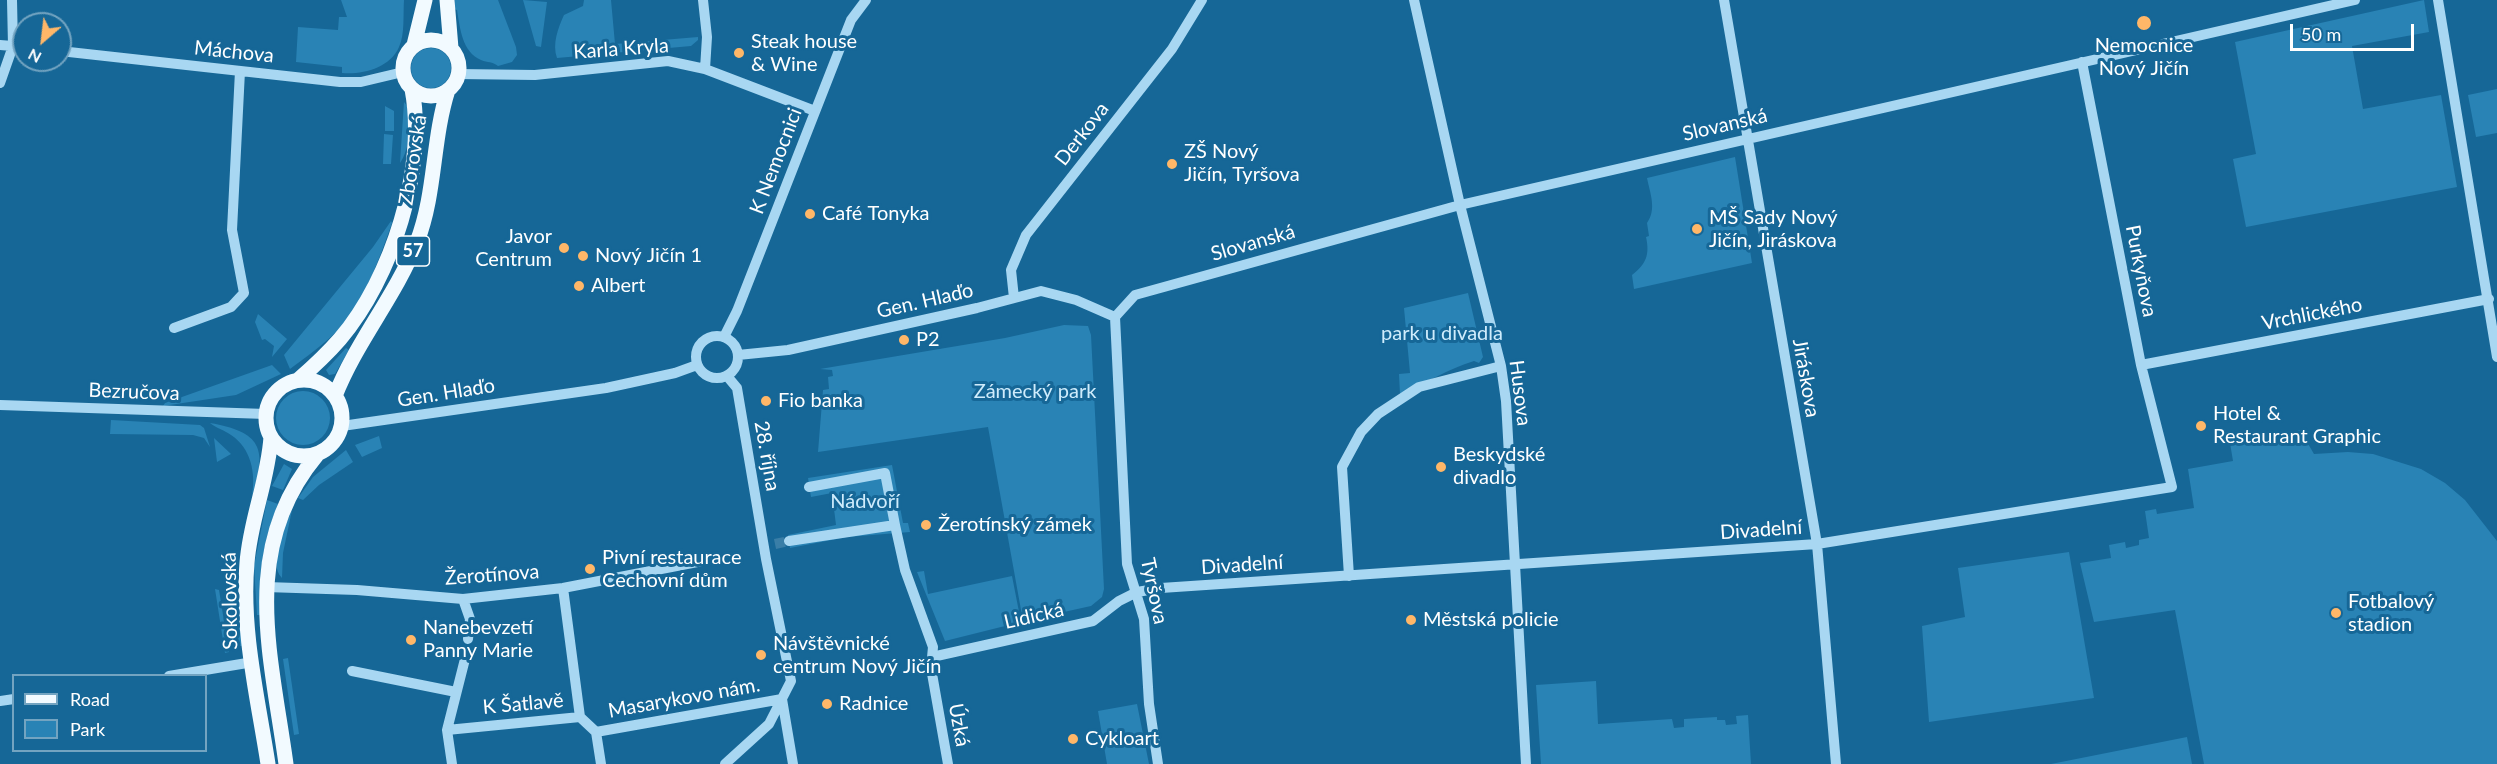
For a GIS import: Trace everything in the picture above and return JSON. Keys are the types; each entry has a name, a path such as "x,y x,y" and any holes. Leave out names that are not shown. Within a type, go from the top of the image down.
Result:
{"main road":[{"path":"414,45 425,0"},
{"path":"447,0 451,48 458,60 458,74"},
{"path":"403,72 406,55 414,45 422,41 435,40 451,48"},
{"name":"57","path":"403,72 412,89"},
{"name":"57","path":"448,90 458,74"},
{"path":"412,89 430,96 448,90"},
{"name":"Zborovská","path":"298,380 342,337 358,314 397,235 411,176 415,114 412,89"},
{"name":"Zborovská","path":"335,396 344,373 389,298 417,242 434,181 441,117 448,90"},
{"path":"266,414 271,437 289,454 317,455 331,446 342,426 342,414 335,396 322,384 298,380"},
{"name":"57","path":"266,414 276,392 298,380"},
{"name":"Sokolovská","path":"268,764 248,621 246,566 254,518 269,463 271,437"},
{"name":"Sokolovská","path":"286,764 271,653 266,587 271,543 277,521 299,476 317,455"}],"street":[{"path":"704,0 708,37 705,69"},
{"name":"K Nemocnici","path":"724,338 737,311 851,20 866,0"},
{"name":"Derkova","path":"1014,298 1011,270 1026,235 1172,49 1202,0"},
{"name":"Husova","path":"1414,0 1460,205 1501,366 1506,401 1526,764"},
{"name":"Jiráskova","path":"1724,0 1817,544 1836,764"},
{"name":"Slovanská","path":"1115,317 1135,295 1460,205 2355,0"},
{"path":"2438,0 2497,357"},
{"name":"Máchova","path":"72,52 340,82 361,82 403,72"},
{"path":"0,83 12,60"},
{"name":"Karla Kryla","path":"458,74 535,75 668,61 705,69 815,111"},
{"name":"Purkyňova","path":"2082,62 2141,365 2172,486"},
{"path":"174,328 231,307 244,293 232,230 240,71"},
{"name":"Gen. Hlaďo","path":"738,355 788,350 1041,291 1076,300 1115,317"},
{"name":"Vrchlického","path":"2141,365 2489,299"},
{"name":"Tyršova","path":"1115,317 1127,564 1144,619 1149,704 1158,764"},
{"path":"717,336 736,347 738,355 736,367 727,376 710,377 697,365 696,352 704,340 717,336"},
{"name":"Gen. Hlaďo","path":"342,426 606,388 675,374 697,365"},
{"path":"1349,576 1342,466 1361,432 1378,414 1419,387 1501,366"},
{"name":"28. října","path":"727,376 737,388 769,544 791,681 782,699"},
{"name":"Bezručova","path":"0,405 266,414"},
{"name":"28. října","path":"810,488 885,473 905,570 933,647 932,657"},
{"name":"Divadelní","path":"1137,592 1161,588 1817,544 2172,486"},
{"path":"789,541 895,525"},
{"name":"Žerotínova","path":"266,587 357,590 463,599 563,588 718,558"},
{"path":"563,588 580,717"},
{"name":"Lidická","path":"932,657 1093,621 1119,601 1137,592"},
{"path":"463,599 470,619 468,639"},
{"name":"Úzká","path":"932,657 931,669 948,764"},
{"path":"452,764 447,730 465,659"},
{"path":"175,674 253,662"},
{"path":"352,671 456,692"},
{"path":"726,764 769,724 782,699"},
{"name":"Masarykovo nám.","path":"602,764 596,732 782,699 794,764"},
{"name":"K Šatlavě","path":"447,730 580,717 596,732"}],"green space":[{"path":"341,0 404,0 403,31 399,47 389,60 375,69 358,73 342,73 342,67 296,62 298,27 338,30 339,17 347,17"},
{"path":"455,0 498,0 516,47 517,55 512,62 498,66 481,60 470,51 463,39 457,10 454,9"},
{"path":"523,0 547,2 541,47 536,46"},
{"path":"584,0 611,0 615,44 698,37 698,40 691,46 557,58 555,42 564,15 583,6"},
{"path":"2424,0 2429,32 2352,46 2363,109 2441,95 2457,187 2246,227 2233,159 2256,154 2235,42"},
{"path":"431,48 439,49 445,54 450,60 450,76 445,82 439,87 431,88 423,87 417,82 412,76 411,68 412,60 417,54 423,49"},
{"path":"2497,89 2497,133 2476,137 2468,95"},
{"path":"404,102 410,115 410,132 400,163"},
{"path":"385,106 394,111 394,131 385,131"},
{"path":"384,134 393,135 391,164 383,164"},
{"name":"MŠ Sady Nový Jičín, Jiráskova","path":"1735,157 1752,263 1634,289 1632,275 1646,259 1646,237 1649,236 1647,223 1652,212 1647,178"},
{"path":"391,221 376,266 347,320 332,336 290,369 284,355 373,247"},
{"name":"park u divadla","path":"1468,293 1483,357 1479,363 1474,361 1464,364 1400,394 1399,374 1410,373 1404,308"},
{"path":"258,314 287,339 272,357 274,346 265,339 262,340 255,322"},
{"name":"Zámecký park","path":"1064,325 1088,326 1091,335 1104,589 1102,597 1091,606 1023,621 988,427 818,452 823,390 829,389 828,377 833,376 832,370 820,369 1005,338"},
{"path":"346,348 349,350 335,374 329,375 326,370"},
{"path":"272,365 281,374 236,395 163,406 165,403"},
{"path":"303,391 313,393 322,399 328,408 330,418 328,428 322,437 313,443 303,445 293,443 284,437 278,428 276,418 278,408 284,399 293,393"},
{"path":"111,420 200,425 204,428 210,447 204,438 193,435 110,434"},
{"path":"210,423 240,431 250,437 256,445 259,466 252,496 252,470 243,447 238,440"},
{"name":"Fotbalový stadion","path":"2300,430 2314,454 2348,452 2373,454 2421,469 2445,483 2465,500 2497,541 2497,764 2204,764 2175,610 2094,622 2080,563 2111,558 2109,545 2125,542 2126,548 2139,545 2139,540 2149,538 2145,511 2156,509 2157,514 2194,508 2188,469 2233,461 2230,443"},
{"path":"379,436 382,448 362,457 355,445"},
{"path":"214,438 231,454 217,462"},
{"path":"346,450 353,462 319,485 303,500 298,498 313,477"},
{"path":"284,464 292,469 283,490 272,486"},
{"name":"Nádvoří","path":"892,465 903,523 908,523 910,532 847,537 790,548 788,535 836,525 832,493 811,497 808,478"},
{"path":"267,500 278,504 265,545 260,586 260,615 257,615 254,566"},
{"path":"292,510 283,553 282,578 276,563 277,554"},
{"path":"2069,552 2094,698 1929,722 1922,626 1965,617 1958,568"},
{"path":"924,571 928,594 1012,576 1021,622 945,641 917,572"},
{"path":"215,589 219,590 229,652 225,653"},
{"path":"238,594 240,616 230,617 228,601 232,595"},
{"path":"242,626 242,646 237,646 238,651 235,651 232,628"},
{"path":"288,658 299,734 294,735 283,659"},
{"path":"1596,681 1598,724 1672,719 1674,728 1684,727 1684,719 1717,717 1717,720 1725,720 1726,725 1737,724 1736,716 1748,715 1751,764 1541,764 1536,685"},
{"path":"1137,704 1149,764 1107,764 1098,711"},
{"path":"2187,737 2192,764 2051,764"}],"tunnel":[{"path":"775,544 789,541"}],"place":[{"name":"Nemocnice Nový Jičín","path":"2144,23"},
{"name":"Steak house & Wine","path":"739,53"},
{"name":"ZŠ Nový Jičín, Tyršova","path":"1172,164"},
{"name":"Café Tonyka","path":"810,214"},
{"name":"MŠ Sady Nový Jičín, Jiráskova","path":"1697,229"},
{"name":"Javor Centrum","path":"564,248"},
{"name":"Nový Jičín 1","path":"583,256"},
{"name":"Albert","path":"579,286"},
{"name":"P2","path":"904,340"},
{"name":"Fio banka","path":"766,401"},
{"name":"Hotel & Restaurant Graphic","path":"2201,426"},
{"name":"Beskydské divadlo","path":"1441,467"},
{"name":"Žerotínský zámek","path":"926,525"},
{"name":"Pivní restaurace Cechovní dům","path":"590,569"},
{"name":"Fotbalový stadion","path":"2336,613"},
{"name":"Městská policie","path":"1411,620"},
{"name":"Nanebevzetí Panny Marie","path":"411,640"},
{"name":"Návštěvnické centrum Nový Jičín","path":"761,655"},
{"name":"Radnice","path":"827,704"},
{"name":"Cykloart","path":"1073,739"}]}
